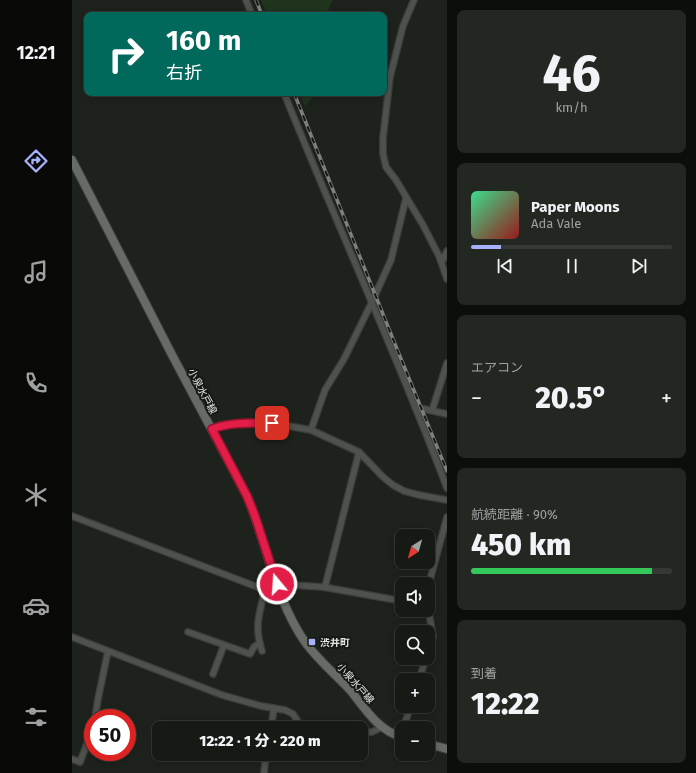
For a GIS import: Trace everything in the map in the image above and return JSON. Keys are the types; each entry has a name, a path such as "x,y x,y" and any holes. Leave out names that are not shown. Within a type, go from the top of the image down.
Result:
{"main road":[{"name":"小泉水戸線","path":"72,160 167,346 247,496 277,584 292,619 306,643 382,727 395,731"},
{"path":"435,746 447,749"}],"street":[{"path":"246,0 251,12"},
{"path":"414,0 403,26 395,53 390,78 383,138 383,154 386,167 396,180 423,225 442,262 447,280"},
{"path":"285,96 372,302 447,488"},
{"path":"311,430 325,390 344,359 391,260 406,198"},
{"path":"442,262 447,251"},
{"path":"432,411 447,363"},
{"path":"415,408 447,414"},
{"path":"212,429 238,423 265,423 311,430 359,452 383,477 404,491 447,500"},
{"path":"325,587 359,452"},
{"path":"72,516 265,590 277,584 325,587 395,600"},
{"path":"431,577 447,518"},
{"path":"262,651 257,625 265,590"},
{"path":"188,632 250,654 254,647 260,643"},
{"path":"72,637 222,695 261,706 285,710 293,714 298,721"},
{"path":"213,674 224,645"},
{"path":"97,709 108,651"},
{"path":"271,721 274,708"},
{"path":"368,732 382,727"},
{"path":"72,759 80,762 84,752"},
{"path":"264,773 265,761"}],"green space":[{"path":"261,0 333,0 328,12 266,12"},
{"path":"300,96 313,96 305,106"}],"railway":[{"path":"256,0 261,12"},
{"path":"295,96 447,471"}],"place":[{"name":"渋井町","path":"312,642"}],"route":[{"path":"272,423 244,423 220,426 212,429 247,496 277,584"}]}
